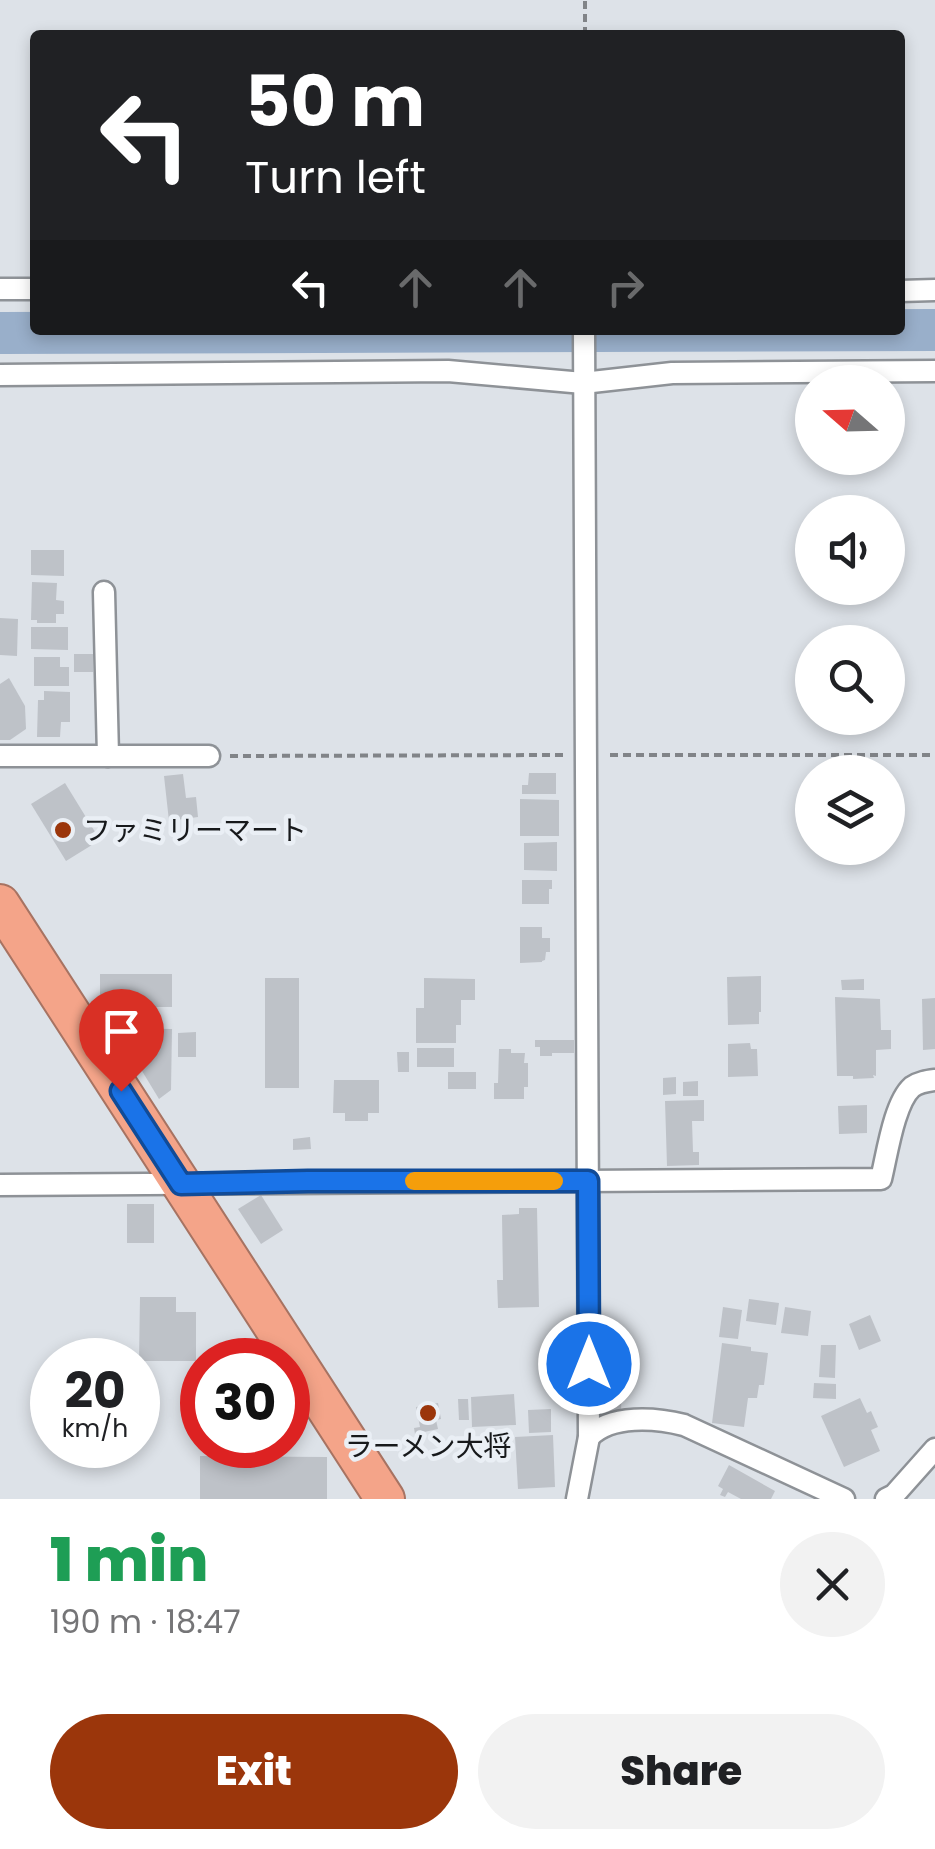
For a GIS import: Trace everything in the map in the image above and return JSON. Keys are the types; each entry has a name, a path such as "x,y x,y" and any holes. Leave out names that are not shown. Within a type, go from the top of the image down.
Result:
{"highway":[{"path":"0,904 385,1499"}],"street":[{"path":"0,289 30,290"},
{"path":"905,290 935,290"},
{"path":"577,1499 590,1436 584,335"},
{"path":"0,375 448,371 583,383 672,373 935,372"},
{"path":"104,592 108,756"},
{"path":"0,756 208,756"},
{"path":"0,1185 880,1178 901,1102 911,1088 935,1080"},
{"path":"590,1436 606,1424 666,1421 844,1499"},
{"path":"886,1499 935,1449"}],"path":[{"path":"585,0 585,30"}],"building":[{"path":"31,550 64,550 64,576 31,575"},
{"path":"32,582 57,583 56,600 64,601 64,614 56,614 56,623 31,620"},
{"path":"0,618 18,619 17,656 0,655"},
{"path":"31,627 68,627 68,650 31,649"},
{"path":"74,654 93,654 93,672 74,672"},
{"path":"34,657 60,657 60,667 69,667 69,686 34,686"},
{"path":"9,678 25,706 26,729 10,740 0,740 0,684"},
{"path":"44,691 70,692 70,722 61,722 60,737 37,737 38,700 44,700"},
{"path":"529,773 556,773 556,794 522,794"},
{"path":"183,774 186,798 196,797 198,817 169,821 164,776"},
{"path":"65,783 100,840 66,861 31,804"},
{"path":"520,799 559,800 559,836 520,836"},
{"path":"557,842 557,871 524,870 524,843"},
{"path":"522,880 552,880 549,904 522,904"},
{"path":"520,927 542,927 542,938 550,938 550,952 546,952 545,960 520,963"},
{"path":"100,974 172,974 172,1007 100,1007"},
{"path":"761,976 759,1024 728,1025 727,977"},
{"path":"265,978 299,978 299,1088 265,1088"},
{"path":"424,978 475,979 475,1000 461,1000 456,1043 416,1043 416,1008 424,1008"},
{"path":"864,979 864,990 842,990 841,980"},
{"path":"835,997 880,999 881,1030 891,1030 891,1049 876,1050 874,1078 837,1076"},
{"path":"935,998 935,1049 923,1050 922,999"},
{"path":"116,1028 172,1029 171,1090 159,1099"},
{"path":"196,1032 196,1057 178,1057 178,1033"},
{"path":"535,1040 574,1040 574,1053 540,1056"},
{"path":"750,1043 751,1049 757,1049 758,1076 728,1077 728,1044"},
{"path":"417,1048 454,1048 454,1067 417,1067"},
{"path":"499,1049 525,1053 528,1087 524,1087 524,1099 494,1099"},
{"path":"397,1052 409,1052 409,1072 398,1072"},
{"path":"448,1072 476,1072 476,1089 448,1089"},
{"path":"676,1077 676,1094 663,1095 663,1078"},
{"path":"334,1080 379,1080 379,1113 368,1113 368,1121 345,1121 345,1113 333,1113"},
{"path":"698,1081 698,1096 683,1096 683,1082"},
{"path":"704,1100 704,1121 692,1121 693,1152 699,1152 699,1165 667,1166 665,1101"},
{"path":"867,1105 867,1133 839,1134 838,1106"},
{"path":"310,1137 311,1149 293,1150 293,1139"},
{"path":"261,1195 283,1230 261,1244 238,1209"},
{"path":"127,1204 154,1204 154,1243 127,1243"},
{"path":"519,1208 537,1208 539,1307 498,1308 497,1280 503,1280 502,1215 519,1214"},
{"path":"140,1297 176,1297 176,1312 196,1312 196,1338 180,1338 180,1361 160,1361 160,1338 139,1338"},
{"path":"749,1299 779,1303 776,1325 746,1321"},
{"path":"723,1307 742,1310 738,1339 719,1337"},
{"path":"785,1307 811,1311 808,1336 781,1333"},
{"path":"870,1315 881,1341 859,1350 849,1324"},
{"path":"722,1343 768,1353 764,1385 759,1385 757,1398 748,1398 744,1427 712,1423"},
{"path":"821,1345 836,1345 835,1378 819,1377"},
{"path":"601,1381 622,1382 621,1412 600,1411"},
{"path":"814,1383 836,1384 836,1399 813,1398"},
{"path":"514,1394 516,1425 472,1427 471,1397"},
{"path":"860,1398 878,1427 871,1430 880,1451 844,1467 821,1416"},
{"path":"458,1399 468,1399 469,1420 459,1420"},
{"name":"ラーメン大将","path":"438,1403 438,1429 415,1434 414,1428 420,1427 416,1407"},
{"path":"551,1409 551,1432 529,1433 528,1410"},
{"path":"553,1435 555,1487 518,1489 515,1437"},
{"path":"310,1457 327,1457 327,1499 200,1499 200,1468 310,1468"},
{"path":"729,1465 775,1491 771,1499 741,1499 728,1492 725,1497 720,1495 723,1489 718,1486"}],"waterway":[{"path":"905,330 935,330"},
{"path":"0,333 30,333"}],"slow traffic":[{"path":"414,1181 554,1181"}],"place":[{"name":"ファミリーマート","path":"63,830"},
{"name":"ラーメン大将","path":"428,1413"}],"route":[{"path":"121,1091 181,1184 588,1181 589,1364"}]}
